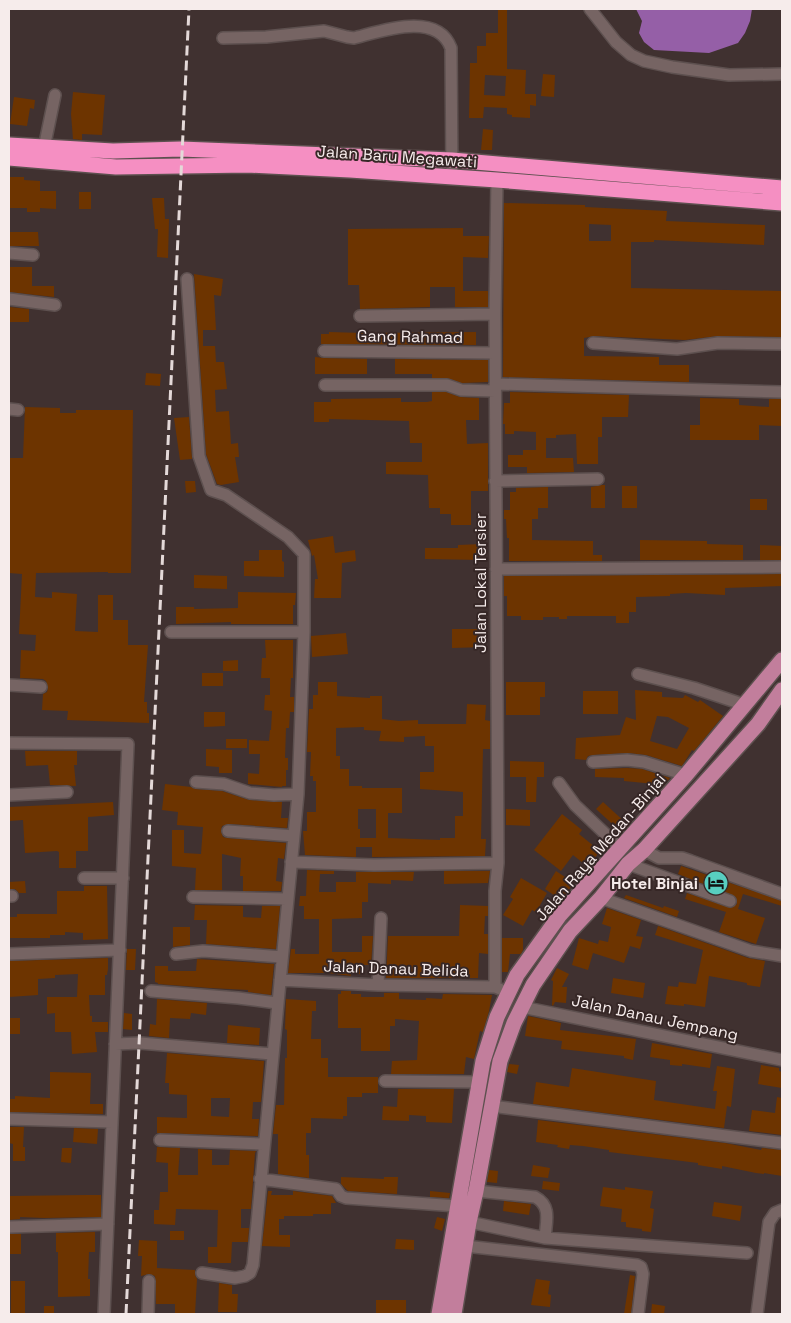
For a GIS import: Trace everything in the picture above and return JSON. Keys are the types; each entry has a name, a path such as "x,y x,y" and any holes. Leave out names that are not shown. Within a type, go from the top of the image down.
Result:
{"highway":[{"name":"Jalan Baru Megawati","path":"9,145 132,151 181,149 452,160 782,188"},
{"name":"Jalan Baru Megawati","path":"9,158 116,167 248,165 350,170 782,203"},
{"path":"486,163 492,180"}],"main road":[{"name":"Jalan Raya Medan-Binjai","path":"439,1314 456,1206 483,1060 498,1017 517,975 560,915 686,775 782,660"},
{"name":"Jalan Raya Medan-Binjai","path":"454,1314 469,1222 500,1061 533,985 570,931 601,898 628,864 644,850 758,724 782,690"}],"street":[{"path":"590,9 616,42 631,55 644,61 728,75 782,74"},
{"path":"223,38 266,37 324,31 347,38 354,38 411,26 437,31 449,41 451,48 452,178"},
{"path":"44,148 55,95"},
{"name":"Jalan Lokal Tersier","path":"492,180 495,314 498,863 495,891 494,987"},
{"path":"9,253 33,255"},
{"path":"187,279 198,456 211,490 226,495 269,523 295,543 304,554 304,632 298,794 253,1265 250,1273 246,1276 235,1278 202,1274"},
{"path":"9,299 54,305"},
{"path":"360,316 495,314"},
{"path":"593,343 677,349 718,343 782,344"},
{"name":"Gang Rahmad","path":"324,351 495,353"},
{"path":"326,385 447,385 461,390 495,388 782,392"},
{"path":"495,481 598,479"},
{"path":"496,569 782,567"},
{"path":"171,632 304,632"},
{"path":"638,674 694,688 745,705"},
{"path":"9,685 41,688"},
{"path":"9,743 128,744 104,1314"},
{"path":"593,762 627,760 644,762 686,775"},
{"path":"196,782 224,784 250,793 298,794"},
{"path":"559,782 574,805 620,848"},
{"path":"9,794 67,792"},
{"path":"228,831 294,836"},
{"path":"644,850 664,859 682,858 782,894"},
{"path":"291,862 374,865 498,863"},
{"path":"628,864 730,901"},
{"path":"84,878 122,878"},
{"path":"193,897 288,899"},
{"path":"601,898 751,951 782,956"},
{"path":"378,985 381,918"},
{"path":"9,954 120,950"},
{"path":"176,954 203,951 282,957"},
{"name":"Jalan Danau Belida","path":"280,980 378,985 494,987 510,992"},
{"path":"151,991 277,1003"},
{"name":"Jalan Danau Jempang","path":"522,1007 782,1060"},
{"path":"116,1044 140,1044 272,1054"},
{"path":"385,1081 480,1082"},
{"path":"491,1106 782,1143"},
{"path":"9,1119 112,1122"},
{"path":"160,1140 264,1144"},
{"path":"260,1179 336,1189 341,1196 346,1198 456,1206"},
{"path":"476,1191 539,1199 546,1206 547,1212 545,1238"},
{"path":"757,1314 770,1222 775,1213 782,1210"},
{"path":"469,1222 545,1238 746,1253"},
{"path":"9,1227 108,1224"},
{"path":"465,1246 636,1264 641,1267 643,1274 638,1314"},
{"path":"148,1314 149,1280"}],"shaded area":[{"path":"636,9 752,9 750,21 738,43 709,53 654,50 644,42 639,33 642,21"}],"building":[{"path":"498,9 507,9 507,69 526,70 525,94 536,94 536,106 530,105 530,118 512,117 512,115 507,114 507,108 484,107 483,118 469,118 470,63 477,63 477,46 486,46 486,33 498,33","holes":["485,75 506,76 505,96 484,95"]},
{"path":"543,74 555,75 554,97 541,96"},
{"path":"73,92 105,95 102,135 82,134 82,140 73,139 71,114"},
{"path":"14,97 35,100 34,109 30,108 27,126 10,124"},
{"path":"483,129 493,130 492,150 481,150"},
{"path":"9,177 24,177 24,180 40,181 40,191 56,191 56,209 40,208 40,212 27,212 27,208 9,208"},
{"path":"79,192 91,192 91,209 79,209"},
{"path":"152,198 164,198 165,219 169,219 168,258 157,257 158,229 155,229"},
{"path":"504,203 585,205 585,207 667,211 666,221 765,225 764,245 654,240 654,242 631,242 631,288 782,291 782,337 718,336 685,340 594,336 584,338 584,356 659,357 659,365 689,365 689,382 503,377","holes":["589,224 611,225 611,241 589,241"]},
{"path":"463,228 463,236 489,236 488,258 463,257 463,291 488,291 488,307 455,307 455,287 430,287 430,307 360,309 359,285 348,285 348,229"},
{"path":"9,232 38,232 39,246 9,246"},
{"path":"9,267 32,267 32,286 54,286 54,297 9,292"},
{"path":"194,274 223,279 221,296 214,295 216,330 203,330 203,346 215,346 216,362 224,362 227,389 215,390 216,412 229,411 231,444 238,443 239,457 235,457 239,482 217,484 206,454"},
{"path":"9,307 29,309 29,322 9,322"},
{"path":"329,332 476,332 476,345 321,344 321,334 329,334"},
{"path":"315,357 367,359 367,374 315,374"},
{"path":"395,359 488,360 488,382 462,383 447,378 432,378 432,374 395,374"},
{"path":"146,373 161,374 160,386 145,385"},
{"path":"432,392 446,392 460,397 479,398 479,420 466,420 467,444 488,443 488,491 471,491 471,525 451,525 451,514 440,514 440,508 429,508 428,475 386,474 386,462 422,462 422,443 410,443 409,421 329,419 329,422 314,422 314,402 331,402 331,399 401,398 401,402 427,402 432,401"},
{"path":"510,392 629,395 628,417 602,417 602,437 598,437 598,464 577,464 576,434 556,435 556,438 546,438 546,458 573,458 574,472 527,473 527,467 508,467 508,455 523,455 523,450 536,450 536,432 514,431 514,434 505,434 505,424 503,424 504,403 510,403"},
{"path":"700,398 739,399 739,405 769,407 769,399 782,399 782,426 759,425 759,440 690,440 690,425 700,425"},
{"path":"25,407 60,408 60,413 76,413 76,410 133,410 131,573 36,573 35,597 52,598 52,592 77,594 75,631 98,632 98,595 113,595 113,620 128,620 128,645 148,645 144,702 147,702 149,723 67,720 68,711 42,710 43,694 47,692 48,688 46,681 43,679 20,678 21,650 35,651 36,635 19,634 22,574 9,573 9,458 23,458"},
{"path":"189,417 192,459 180,460 174,418"},
{"path":"185,481 195,481 196,492 186,493"},
{"path":"605,485 605,508 591,508 591,487"},
{"path":"622,486 637,486 637,508 622,508"},
{"path":"548,487 548,508 538,508 538,519 532,519 532,540 593,541 593,555 602,555 602,561 509,561 509,538 507,538 504,510 510,510 510,492 516,492 516,488"},
{"path":"750,499 767,499 767,510 750,510"},
{"path":"333,536 335,553 355,550 356,561 342,563 341,598 314,598 315,579 318,579 314,555 312,556 308,540"},
{"path":"640,540 707,541 707,544 743,545 743,560 640,560"},
{"path":"482,544 482,560 425,559 425,548 458,548 458,545"},
{"path":"760,545 782,546 782,560 760,560"},
{"path":"259,550 282,550 284,577 244,576 244,561 259,561"},
{"path":"782,574 782,586 725,588 725,595 686,593 670,594 670,596 636,597 636,612 629,612 629,623 616,623 616,616 567,616 567,619 543,617 543,620 521,620 521,616 507,616 507,596 504,596 504,576"},
{"path":"194,575 227,576 227,589 194,588"},
{"path":"238,592 296,593 295,605 293,605 293,624 231,624 231,622 176,624 176,607 194,607 194,609 238,608"},
{"path":"452,629 485,629 485,647 452,648"},
{"path":"346,633 348,654 312,657 311,636"},
{"path":"265,640 293,640 293,678 291,678 290,697 294,697 294,712 290,712 289,728 286,728 285,758 288,758 288,770 286,770 286,786 282,787 248,784 248,773 259,774 260,754 249,754 249,740 269,741 271,730 272,711 264,710 265,695 270,695 270,678 261,678 262,658 266,658"},
{"path":"238,660 238,671 223,671 223,661"},
{"path":"202,673 223,673 223,686 202,686"},
{"path":"318,682 337,682 337,696 370,698 370,696 382,696 382,719 399,721 418,720 418,724 466,724 467,704 486,705 485,720 490,721 490,749 483,749 481,839 486,839 485,856 372,857 372,847 356,847 356,857 305,855 303,831 307,831 307,812 316,812 316,781 313,781 313,776 310,776 311,752 307,752 309,709 313,709 313,695 318,695","holes":["364,727 364,730 381,731 379,741 404,742 404,737 425,736 425,746 434,746 434,772 420,772 420,789 463,792 463,816 455,816 455,838 440,838 440,840 388,838 388,813 402,813 402,788 362,788 362,786 349,786 349,769 340,769 340,756 336,756 336,728","358,809 376,809 376,838 360,838"]},
{"path":"506,682 545,682 545,697 540,697 540,715 506,715"},
{"path":"635,690 662,692 662,697 683,698 685,695 698,702 700,700 723,716 694,751 692,750 682,766 646,755 628,753 593,755 588,756 586,760 575,759 576,738 620,735 626,717 636,720","holes":["657,716 668,717 689,728 677,749 650,741"]},
{"path":"583,691 618,691 618,714 583,714"},
{"path":"204,712 225,712 225,726 204,727"},
{"path":"226,739 247,739 247,748 226,748"},
{"path":"206,749 232,750 232,773 219,773 219,767 206,766"},
{"path":"25,751 77,751 77,765 74,765 76,786 50,785 48,765 26,766"},
{"path":"510,761 544,762 544,777 537,777 536,802 526,802 526,777 510,777"},
{"path":"595,769 642,769 670,778 661,788 655,784 624,781 624,778 595,777"},
{"path":"165,784 222,791 249,800 282,802 281,818 288,818 287,828 229,824 222,826 221,831 223,837 227,838 286,843 284,859 278,858 276,881 282,882 281,891 243,891 243,876 240,876 241,858 222,854 222,890 195,890 196,868 172,866 172,830 184,830 184,853 201,854 203,827 177,825 178,812 162,810"},
{"path":"113,802 114,815 88,817 88,851 76,851 76,868 59,868 59,852 57,851 25,853 23,820 9,821 9,807"},
{"path":"603,802 626,823 619,830 596,809"},
{"path":"506,809 530,810 530,826 506,825"},
{"path":"562,814 582,830 579,834 600,851 588,867 573,855 561,871 534,850"},
{"path":"681,866 782,901 782,906 743,894 738,909 765,918 756,944 719,932 726,912 685,899 687,893 731,908 737,904 736,897 678,874"},
{"path":"307,870 334,871 334,874 320,874 319,892 336,892 336,882 356,882 356,872 414,872 413,881 391,880 391,884 368,883 368,902 362,902 362,918 332,919 332,952 362,952 362,936 373,936 371,965 362,965 362,974 351,974 351,976 328,973 288,973 291,949 295,949 295,954 319,954 319,919 304,919 304,906 299,906 300,896 306,896"},
{"path":"444,871 490,871 488,883 444,884"},
{"path":"556,871 574,883 561,900 545,889"},
{"path":"521,878 547,893 536,912 532,910 523,926 503,915 513,899 510,897"},
{"path":"25,881 26,893 19,893 15,889 9,889 9,882"},
{"path":"84,886 107,886 108,939 83,940 83,933 65,932 65,935 50,935 50,938 9,938 9,917 17,917 17,914 57,914 57,891 84,891"},
{"path":"626,895 663,908 664,906 679,911 677,917 624,898"},
{"path":"195,905 243,906 243,917 261,918 262,906 280,906 276,949 206,944 207,920 194,920"},
{"path":"460,905 488,906 488,916 485,916 484,934 488,934 488,954 479,953 478,978 386,978 388,936 459,936"},
{"path":"607,908 641,920 636,936 643,937 640,949 630,946 624,963 593,953 588,970 572,965 579,938 598,944 599,940 608,942 611,927 602,924"},
{"path":"658,926 748,958 765,961 760,987 709,976 705,1007 665,1004 668,986 678,987 679,982 696,984 703,950 655,935"},
{"path":"173,927 190,927 190,945 173,947"},
{"path":"502,938 523,938 521,954 510,954 508,972 502,972"},
{"path":"127,949 136,949 135,970 126,970"},
{"path":"108,958 107,975 105,975 105,995 89,995 92,1022 108,1022 108,1032 95,1032 97,1052 72,1054 71,1032 55,1032 55,1013 47,1014 47,997 77,997 78,974 55,975 55,978 38,979 38,995 9,997 9,961"},
{"path":"197,959 274,964 271,995 248,992 248,990 158,984 155,982 155,966 168,966 168,971 196,971"},
{"path":"557,968 569,974 562,987 567,987 566,1003 555,1002 553,1006 553,981 551,980"},
{"path":"613,978 645,983 643,998 611,993"},
{"path":"341,991 361,994 361,997 384,997 384,993 399,993 399,999 426,1000 426,998 442,999 443,994 492,995 483,1032 480,1031 474,1059 466,1057 464,1074 391,1074 392,1061 417,1060 419,1021 395,1019 395,1026 390,1026 390,1051 361,1051 361,1028 338,1028 338,994 341,994"},
{"path":"157,999 207,1003 206,1015 191,1013 190,1019 170,1018 169,1038 149,1036 150,1024 156,1025"},
{"path":"286,999 316,1001 316,1011 312,1011 311,1039 321,1039 321,1058 328,1058 328,1077 378,1077 378,1093 362,1093 362,1097 347,1097 347,1116 343,1116 343,1119 311,1118 311,1133 306,1133 306,1155 309,1155 309,1178 278,1174 278,1134 273,1134 276,1105 284,1105 285,1058 287,1058 287,1030 285,1029"},
{"path":"124,1013 132,1014 132,1030 123,1029"},
{"path":"528,1016 561,1023 560,1030 636,1039 633,1060 624,1058 624,1056 561,1049 562,1041 525,1036"},
{"path":"9,1018 20,1018 20,1034 9,1034"},
{"path":"228,1025 260,1028 259,1045 227,1043"},
{"path":"652,1043 712,1054 710,1068 682,1064 682,1066 670,1065 670,1060 650,1057"},
{"path":"167,1053 264,1061 261,1102 253,1102 252,1119 259,1119 258,1136 157,1133 157,1117 187,1118 187,1095 169,1094 169,1083 165,1083","holes":["211,1098 230,1098 229,1117 211,1116"]},
{"path":"509,1064 519,1065 517,1074 507,1072"},
{"path":"761,1065 779,1068 779,1071 782,1072 782,1088 758,1084"},
{"path":"717,1066 735,1069 731,1107 727,1106 724,1128 533,1104 536,1082 569,1087 572,1068 656,1081 654,1100 715,1109 717,1091 713,1091"},
{"path":"50,1072 91,1073 90,1104 103,1104 103,1114 9,1112 9,1099 15,1099 15,1096 50,1098"},
{"path":"398,1089 454,1089 452,1123 426,1122 426,1116 409,1115 409,1121 382,1120 383,1106 397,1107"},
{"path":"777,1097 782,1098 782,1135 749,1131 752,1110 775,1113"},
{"path":"538,1120 725,1143 761,1150 762,1148 782,1150 782,1176 722,1166 722,1169 698,1165 698,1163 609,1152 609,1150 583,1146 570,1145 569,1149 557,1147 558,1145 536,1142"},
{"path":"10,1127 24,1127 23,1147 25,1147 25,1161 13,1161 13,1144 9,1143"},
{"path":"74,1128 98,1129 97,1144 73,1142"},
{"path":"157,1147 180,1148 178,1175 198,1175 198,1149 212,1150 212,1165 229,1165 230,1150 256,1151 251,1209 241,1209 241,1228 249,1228 248,1242 232,1242 231,1263 208,1263 208,1247 217,1247 218,1210 176,1209 175,1225 154,1224 154,1210 159,1210 160,1192 168,1192 168,1163 156,1162"},
{"path":"62,1148 72,1148 71,1163 61,1162"},
{"path":"533,1165 550,1168 548,1178 531,1176"},
{"path":"489,1170 498,1171 497,1183 487,1182"},
{"path":"341,1177 384,1179 384,1177 398,1177 397,1194 348,1191 341,1184"},
{"path":"543,1181 560,1183 559,1191 542,1189"},
{"path":"603,1187 625,1190 625,1187 653,1191 650,1208 654,1209 651,1232 626,1227 626,1222 621,1222 622,1209 600,1206"},
{"path":"268,1191 272,1191 271,1195 293,1195 293,1191 332,1196 336,1203 331,1203 331,1214 284,1216 284,1219 279,1219 279,1235 290,1235 290,1247 262,1246"},
{"path":"430,1191 450,1193 449,1198 430,1197"},
{"path":"101,1195 101,1217 20,1217 20,1219 9,1220 9,1196"},
{"path":"504,1201 531,1204 529,1215 503,1211"},
{"path":"714,1202 742,1206 740,1221 712,1216"},
{"path":"437,1217 445,1219 442,1231 434,1228"},
{"path":"170,1231 184,1231 184,1240 170,1240"},
{"path":"95,1232 95,1252 89,1252 88,1279 90,1279 90,1296 58,1297 56,1233"},
{"path":"9,1234 21,1234 21,1254 9,1254"},
{"path":"396,1239 414,1240 414,1250 395,1249"},
{"path":"139,1240 157,1241 157,1268 195,1270 197,1279 195,1314 175,1314 175,1304 156,1304 155,1276 149,1274 141,1276 142,1256 138,1256"},
{"path":"630,1275 635,1276 631,1314 624,1314"},
{"path":"536,1279 550,1281 548,1294 551,1295 550,1307 531,1305"},
{"path":"11,1281 25,1281 25,1314 11,1314"},
{"path":"219,1283 232,1285 232,1294 238,1294 237,1312 218,1312"},
{"path":"376,1300 406,1300 406,1314 376,1314"},
{"path":"652,1304 665,1306 664,1314 651,1314"},
{"path":"44,1306 54,1306 54,1314 44,1314"}],"railway":[{"path":"126,1314 189,9"}],"place":[{"name":"Hotel Binjai","path":"716,883"}]}
